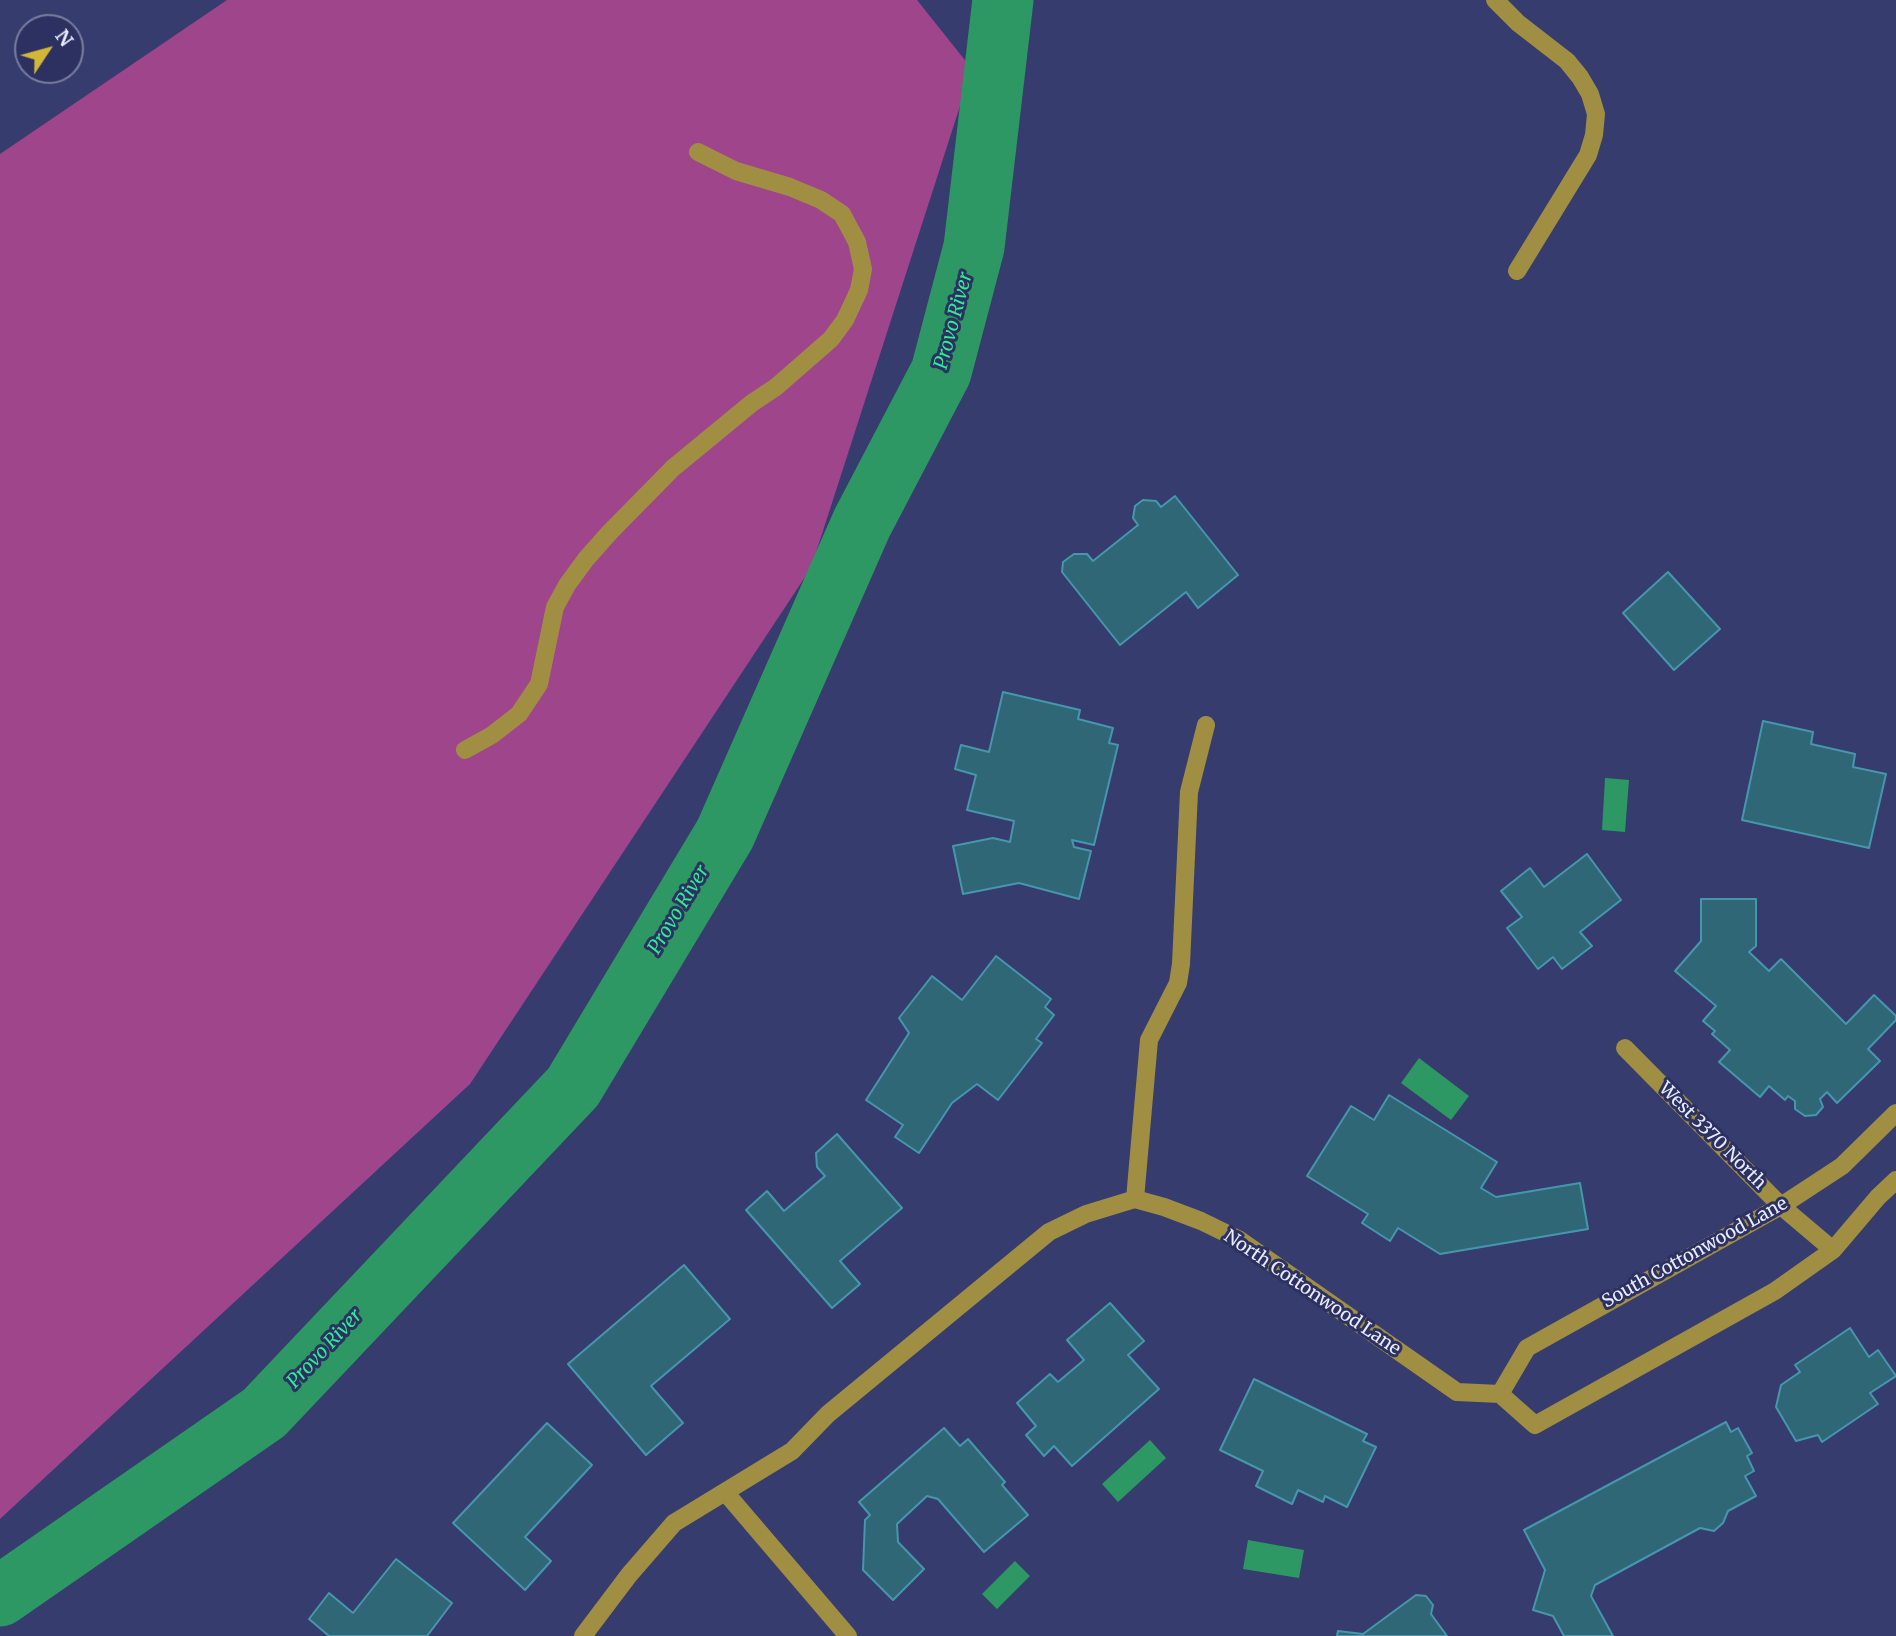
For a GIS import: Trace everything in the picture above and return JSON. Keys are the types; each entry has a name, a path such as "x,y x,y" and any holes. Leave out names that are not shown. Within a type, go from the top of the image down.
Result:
{"street":[{"path":"1495,0 1518,23 1567,61 1590,94 1596,114 1588,155 1517,271"},
{"path":"465,751 492,735 519,713 539,684 555,607 586,559 673,468 752,403 776,387 831,339 845,320 859,290 863,269 857,242 842,214 821,200 790,187 736,171 698,152"},
{"path":"583,1636 629,1575 674,1523 792,1451 828,1414 1049,1232 1086,1214 1135,1199 1149,1041 1178,983 1181,964 1189,792 1206,725"},
{"name":"West 3370 North","path":"1625,1048 1781,1206 1833,1250"},
{"name":"South Cottonwood Lane","path":"1500,1394 1527,1348 1781,1206 1842,1166 1896,1113"},
{"path":"1500,1394 1535,1425 1774,1291 1833,1250 1896,1180"},
{"name":"North Cottonwood Lane","path":"1135,1199 1177,1212 1238,1239 1457,1392 1500,1394"},
{"path":"725,1492 848,1636"}],"shaded area":[{"path":"227,0 917,0 972,69 811,568 470,1084 0,1519 0,154"},
{"path":"1605,778 1629,780 1625,832 1602,830"},
{"path":"1419,1058 1469,1096 1451,1120 1401,1083"},
{"path":"1150,1440 1166,1458 1118,1502 1102,1484"},
{"path":"1248,1540 1304,1550 1299,1578 1243,1569"},
{"path":"1015,1561 1030,1576 997,1609 982,1594"}],"building":[{"path":"1175,496 1238,575 1198,608 1186,592 1120,645 1062,572 1063,562 1074,554 1087,554 1093,561 1138,525 1133,518 1135,506 1143,500 1156,501 1161,507"},
{"path":"1668,572 1720,629 1674,670 1623,613"},
{"path":"1003,692 1080,710 1078,719 1113,728 1109,743 1118,745 1094,845 1072,840 1074,847 1091,851 1079,899 1019,883 963,894 953,846 993,838 1010,842 1014,821 967,810 976,775 955,769 961,745 989,752"},
{"path":"1763,721 1813,732 1811,744 1855,754 1853,767 1886,774 1869,848 1742,820"},
{"path":"1587,854 1621,900 1580,932 1592,946 1562,969 1553,957 1538,969 1507,928 1522,917 1501,891 1530,868 1544,887"},
{"path":"1701,899 1756,899 1756,946 1749,952 1769,971 1781,959 1846,1024 1874,995 1896,1016 1896,1020 1868,1049 1880,1061 1837,1103 1827,1092 1820,1099 1823,1107 1816,1115 1805,1116 1795,1109 1795,1101 1788,1096 1785,1100 1769,1086 1760,1097 1719,1062 1730,1050 1712,1034 1715,1031 1703,1021 1716,1006 1675,971 1701,941"},
{"path":"996,956 1051,999 1045,1007 1054,1015 1036,1039 1042,1043 998,1100 977,1084 952,1103 919,1153 895,1137 903,1125 866,1100 909,1033 899,1018 932,976 962,1000"},
{"path":"1389,1095 1497,1162 1481,1188 1496,1197 1580,1183 1588,1229 1440,1254 1398,1228 1390,1241 1362,1223 1368,1214 1307,1176 1351,1106 1374,1120"},
{"path":"837,1134 902,1208 840,1261 860,1284 832,1308 746,1210 767,1191 784,1211 825,1176 817,1167 816,1153"},
{"path":"684,1265 730,1319 651,1386 683,1423 646,1455 568,1364"},
{"path":"1110,1303 1144,1341 1128,1355 1159,1389 1072,1466 1054,1446 1044,1456 1026,1435 1036,1426 1017,1403 1050,1374 1058,1382 1084,1360 1067,1340"},
{"path":"1850,1328 1869,1357 1878,1350 1896,1376 1870,1393 1878,1404 1822,1442 1818,1435 1796,1441 1776,1407 1781,1385 1800,1372 1795,1365"},
{"path":"1254,1379 1367,1434 1363,1441 1376,1447 1347,1507 1325,1496 1323,1502 1298,1490 1292,1504 1256,1486 1263,1471 1220,1450"},
{"path":"1726,1422 1731,1432 1738,1428 1752,1453 1747,1456 1754,1471 1745,1476 1756,1496 1728,1511 1723,1523 1714,1531 1700,1528 1595,1585 1591,1596 1613,1636 1564,1636 1553,1616 1533,1610 1545,1570 1524,1530"},
{"path":"547,1423 592,1465 525,1537 551,1561 525,1590 453,1523"},
{"path":"944,1428 960,1446 968,1439 1005,1482 1002,1485 1028,1515 984,1552 938,1499 927,1496 897,1524 898,1542 924,1569 893,1600 863,1570 865,1520 870,1515 859,1502"},
{"path":"396,1559 452,1603 427,1636 329,1636 309,1619 329,1593 353,1613"},
{"path":"1416,1595 1426,1596 1433,1605 1431,1614 1447,1636 1337,1636 1338,1631 1363,1634"}],"waterway":[{"name":"Provo River","path":"0,1596 264,1413 573,1087 725,834 862,523 941,372 974,247 1003,0"}]}
